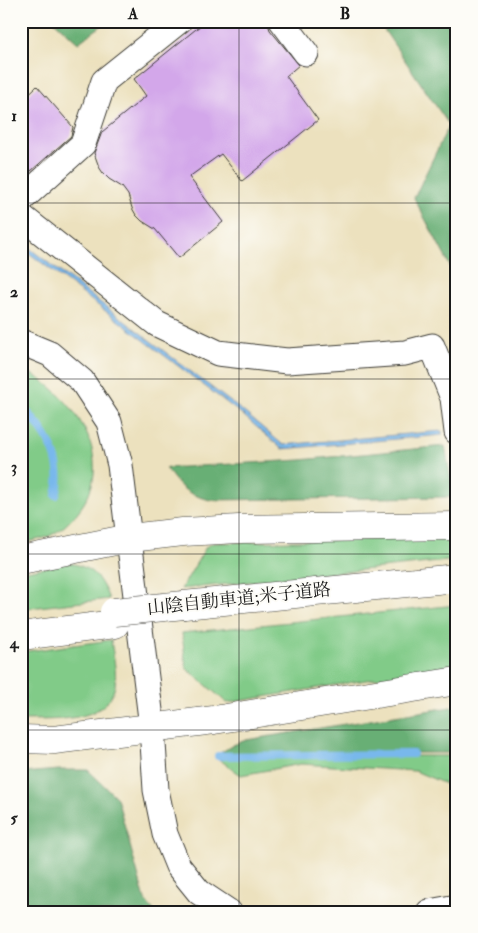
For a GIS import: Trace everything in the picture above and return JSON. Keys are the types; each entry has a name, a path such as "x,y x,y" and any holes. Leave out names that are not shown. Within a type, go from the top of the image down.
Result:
{"highway":[{"path":"21,560 130,538 183,532 239,529 457,526"},
{"name":"山陰自動車道;米子道路","path":"21,624 184,611 457,578"},
{"name":"山陰自動車道;米子道路","path":"184,611 457,592"},
{"name":"山陰自動車道;米子道路","path":"21,636 114,618"},
{"path":"21,740 54,740 214,720 457,681"}],"street":[{"path":"21,200 83,144 104,81 179,21"},
{"path":"282,21 306,53"},
{"path":"21,216 157,324 218,353 287,361 405,353 432,346 453,398 457,432"},
{"path":"21,342 50,354 82,381 109,422 120,465 130,538 152,727 156,790 165,834 178,866 199,892 229,912"},
{"path":"429,912 457,907"}],"green space":[{"path":"54,21 108,21 78,43"},
{"path":"378,21 457,21 457,279 414,198 449,125"},
{"path":"21,368 40,379 58,394 73,411 85,430 92,450 94,472 89,493 77,513 67,524 56,533 47,537 21,543"},
{"path":"445,446 454,497 210,500 189,493 175,481 166,468 300,460"},
{"path":"457,537 457,560 181,589 206,547 212,543"},
{"path":"69,563 84,567 94,574 109,599 21,609 21,572"},
{"path":"457,605 457,665 227,703 186,668 182,633"},
{"path":"111,640 115,686 110,699 101,708 89,714 76,717 21,720 21,652"},
{"path":"457,706 457,753 220,753 246,740"},
{"path":"237,756 457,756 457,789 415,771 301,764 241,775 217,758"},
{"path":"88,770 117,798 145,900 155,912 21,912 21,773"}],"water":[{"path":"21,242 245,413 283,445 442,431 442,435 282,449 243,415 21,247"}],"building":[{"path":"206,21 267,21 270,30 299,65 286,76 318,120 242,181 221,154 189,177 223,222 179,258 155,229 136,215 128,195 122,187 103,173 94,153 102,132 146,96 134,79"},
{"path":"37,86 73,127 71,136 31,171 21,160 21,101"}],"waterway":[{"path":"21,406 45,435 56,458 58,470 56,495"},
{"path":"218,756 413,754"}]}
